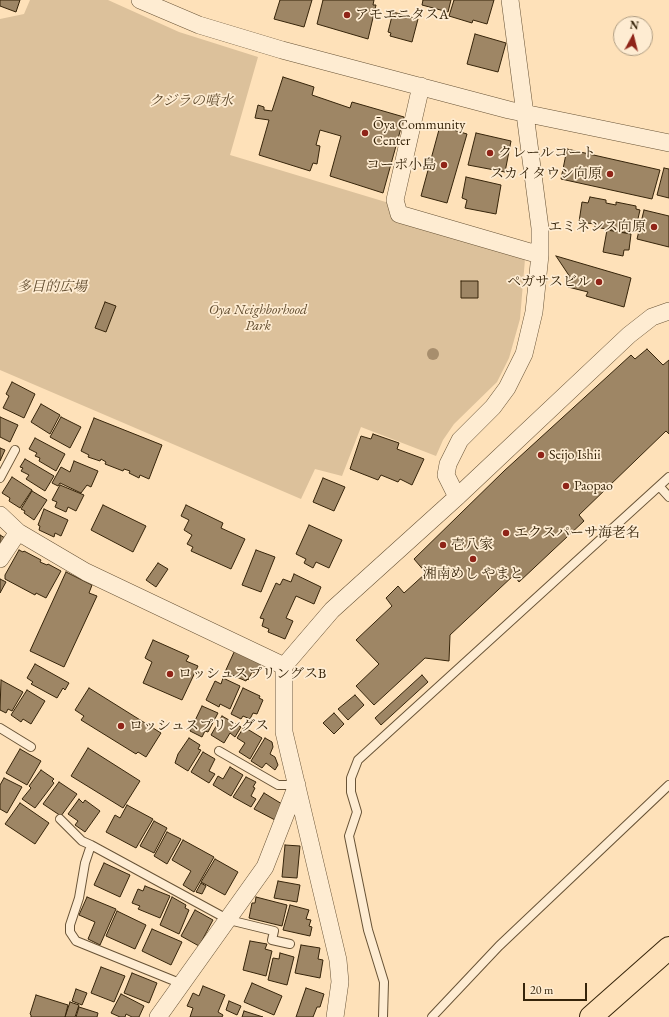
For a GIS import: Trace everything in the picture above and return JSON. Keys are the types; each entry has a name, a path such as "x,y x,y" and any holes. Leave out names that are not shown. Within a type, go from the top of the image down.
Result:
{"highway":[{"path":"591,1017 669,948"}],"street":[{"path":"140,0 199,26 282,50 509,110 669,143"},
{"path":"457,497 446,474 448,464 460,440 493,407 507,388 524,354 534,312 540,255 540,228 510,0"},
{"path":"421,86 394,200 399,214 540,255"},
{"path":"335,1017 340,982 338,960 284,732 284,666 332,610 457,497 629,335 652,317 669,311"},
{"path":"0,514 18,532 86,572 284,666"},
{"path":"0,559 18,532"},
{"path":"158,1017 265,867 297,785"}],"lane":[{"path":"0,478 15,450"},
{"path":"383,1017 384,982 368,930 349,836 357,812 351,792 351,778 358,760 669,477"},
{"path":"660,486 669,497"},
{"path":"0,728 31,747"},
{"path":"218,751 278,785 297,785"},
{"path":"432,1017 499,946 669,785"},
{"path":"60,819 82,841 228,920 274,931 272,940 290,944"},
{"path":"91,845 85,863 79,898 70,925 70,932 76,941 182,984"}],"green space":[{"name":"Ōya Neighborhood Park","path":"30,0 108,0 179,32 258,57 230,155 389,203 525,259 520,319 509,358 497,382 454,424 443,440 436,456 361,427 342,476 315,469 301,499 0,370 0,19 24,14"}],"building":[{"path":"0,0 20,0 16,12 0,6"},
{"path":"280,0 312,0 304,27 274,19"},
{"name":"アモエニタスA","path":"323,0 374,0 373,5 376,5 368,39 317,24"},
{"path":"423,0 451,0 448,12 422,5"},
{"path":"454,0 494,0 487,24 473,20 472,23 449,16"},
{"path":"393,12 418,19 412,42 390,36 391,33 388,32"},
{"path":"475,34 506,43 498,72 467,64"},
{"name":"Ōya Community Center","path":"283,77 314,87 312,95 350,108 352,102 404,117 383,193 330,176 341,136 320,130 316,145 320,146 317,164 313,163 310,171 259,155 269,120 255,118 258,105 264,107 264,110 272,111"},
{"name":"コーポ小島","path":"440,126 467,134 447,203 421,196"},
{"name":"クレールコート","path":"476,133 511,141 505,172 468,165"},
{"name":"スカイタウン向原","path":"567,149 660,170 652,199 561,179"},
{"path":"664,168 669,169 669,198 657,195"},
{"path":"466,177 501,185 496,214 465,208 467,200 462,198"},
{"path":"590,197 606,200 606,203 616,205 616,202 636,206 636,209 640,210 637,223 630,223 628,233 595,227 595,224 579,222 582,202 588,203"},
{"name":"エミネンス向原","path":"644,210 669,216 669,247 637,239"},
{"path":"607,230 631,234 629,250 624,250 623,256 603,252"},
{"name":"ペガサスビル","path":"556,256 631,278 624,307 586,296 588,292 568,287 570,277"},
{"path":"461,281 478,281 478,298 461,298"},
{"path":"105,302 116,306 106,332 95,328"},
{"name":"エクスパーサ海老名","path":"647,349 663,365 669,360 669,434 666,431 579,515 584,521 519,582 514,575 450,635 449,661 425,658 374,705 356,686 379,664 356,640 392,606 386,598 398,586 404,593 426,573 414,559 504,471 631,355 635,359"},
{"path":"12,382 35,394 24,418 3,408 9,396 6,394"},
{"path":"41,404 60,415 50,434 31,422"},
{"path":"0,417 18,425 10,442 0,437"},
{"path":"61,417 81,427 70,448 50,437"},
{"path":"94,418 162,445 149,479 140,475 139,478 129,473 130,471 124,469 123,471 105,464 106,462 101,459 100,461 88,457 89,455 81,451"},
{"path":"373,434 399,443 397,449 424,459 412,485 400,479 398,482 381,475 378,480 350,469 361,436 371,439"},
{"path":"35,438 65,454 56,471 39,461 40,458 35,456 37,453 29,449"},
{"path":"0,448 5,450 0,461"},
{"path":"25,459 54,476 45,491 26,479 29,475 21,471 23,468 20,467"},
{"path":"74,461 98,471 91,487 87,485 81,493 60,483 58,486 52,483 61,467 70,472"},
{"path":"12,477 32,490 20,508 9,501 10,498 2,493"},
{"path":"323,478 345,487 334,511 313,502"},
{"path":"60,485 84,495 76,511 68,507 66,512 55,507 57,502 52,500"},
{"path":"32,491 47,500 34,520 21,509"},
{"path":"103,505 146,526 133,552 91,530"},
{"path":"186,505 223,523 221,528 245,539 231,569 191,551 193,547 187,544 192,535 184,530 189,520 181,516"},
{"path":"44,509 68,520 61,536 55,533 54,537 39,530 40,526 38,525"},
{"path":"309,525 342,540 329,568 316,562 313,568 304,563 306,559 296,554"},
{"path":"0,535 5,538 0,546"},
{"path":"19,550 41,560 40,562 47,565 48,564 61,571 46,598 36,593 35,595 5,579 5,575"},
{"path":"256,550 275,557 261,592 242,585"},
{"path":"158,563 168,569 156,587 146,580"},
{"path":"66,572 92,585 89,593 97,596 64,667 30,651"},
{"path":"294,574 321,587 314,604 296,596 286,618 293,621 285,639 268,632 269,629 262,626 264,619 260,618 276,583 280,585 283,579 291,582"},
{"path":"0,579 6,582 0,593"},
{"name":"ロッシュスプリングスB","path":"153,640 189,656 186,661 198,666 182,700 143,683 152,662 145,658"},
{"path":"235,650 262,662 257,674 252,672 246,681 225,672"},
{"path":"35,664 69,683 65,690 63,688 57,698 31,684 33,682 27,678"},
{"path":"422,675 428,682 381,725 375,718"},
{"path":"223,678 240,686 230,709 220,704 219,707 206,700 215,681 221,684"},
{"path":"1,680 23,692 12,711 8,709 6,713 0,710"},
{"name":"ロッシュスプリングス","path":"89,688 161,733 146,757 138,752 136,754 81,720 84,716 75,710"},
{"path":"243,688 260,696 259,698 263,700 257,714 253,713 250,719 243,716 241,719 231,714"},
{"path":"27,690 45,701 31,724 23,719 21,722 11,715"},
{"path":"355,695 364,705 348,720 338,709"},
{"path":"202,706 218,713 208,732 205,731 202,737 190,731"},
{"path":"334,713 344,724 334,734 323,723"},
{"path":"222,716 241,727 235,737 230,733 224,743 211,735"},
{"path":"244,727 262,738 250,759 239,752 245,743 237,738"},
{"path":"189,738 200,745 198,749 201,750 188,771 175,763 178,754"},
{"path":"265,738 272,742 273,747 270,754 275,757 278,765 275,770 266,763 262,768 251,761"},
{"path":"88,748 140,781 123,808 71,776"},
{"path":"20,749 41,761 27,785 6,773"},
{"path":"203,752 215,759 209,771 215,774 209,783 191,772"},
{"path":"230,767 243,775 231,796 213,785 218,776 223,779"},
{"path":"41,770 54,779 52,781 54,783 35,808 22,799 31,788 29,786"},
{"path":"246,777 256,782 251,796 256,799 251,807 233,797"},
{"path":"4,778 22,787 7,813 0,809 0,785"},
{"path":"59,782 77,794 61,816 43,804"},
{"path":"264,793 282,804 275,820 254,809"},
{"path":"79,799 83,803 85,800 100,811 85,832 75,825 78,821 68,814"},
{"path":"20,803 49,823 35,844 5,824"},
{"path":"127,805 153,819 136,848 106,832 115,815 120,818"},
{"path":"154,821 167,828 154,853 140,846"},
{"path":"167,832 181,839 167,864 154,856"},
{"path":"183,840 214,857 194,892 183,885 191,871 172,860"},
{"path":"285,845 300,846 297,878 282,877"},
{"path":"215,859 238,872 225,895 201,882"},
{"path":"104,863 130,875 120,897 94,885"},
{"path":"278,881 300,885 297,902 274,898"},
{"path":"201,883 206,886 202,894 196,892"},
{"path":"145,886 170,896 160,918 138,909 140,906 132,903 138,889 143,891"},
{"path":"87,897 116,909 100,945 88,939 95,922 79,915"},
{"path":"172,897 186,905 185,908 189,910 179,934 160,925"},
{"path":"256,897 287,905 282,926 249,918 252,903 255,903"},
{"path":"290,905 309,910 306,919 311,920 309,926 312,927 310,936 283,930"},
{"path":"195,910 213,920 199,946 181,936"},
{"path":"117,911 146,925 135,949 106,936"},
{"path":"152,929 182,942 171,965 142,951"},
{"path":"250,941 267,944 265,949 272,951 266,976 243,970"},
{"path":"301,945 320,948 318,959 323,960 320,978 295,973"},
{"path":"280,953 294,957 287,985 268,980 273,958 279,959"},
{"path":"101,967 125,976 114,1002 91,993"},
{"path":"132,973 157,983 149,1003 124,993"},
{"path":"252,983 282,996 274,1015 244,1002"},
{"path":"203,986 225,995 218,1012 223,1015 222,1017 190,1017 193,1008 187,1006 193,993 199,996"},
{"path":"306,988 324,994 320,1007 317,1007 313,1017 296,1017"},
{"path":"76,989 87,993 82,1005 72,1001"},
{"path":"121,994 144,1006 139,1017 132,1017 126,1014 125,1017 120,1017 111,1013"},
{"path":"36,995 68,1005 65,1017 31,1017 30,1014"},
{"path":"229,1001 241,1006 237,1015 226,1010"},
{"path":"70,1002 79,1005 75,1017 65,1017"},
{"path":"79,1007 98,1013 97,1017 76,1017"},
{"path":"244,1011 263,1017 242,1017"}],"place":[{"name":"アモエニタスA","path":"347,15"},
{"name":"Ōya Community Center","path":"365,133"},
{"name":"クレールコート","path":"490,153"},
{"name":"コーポ小島","path":"444,165"},
{"name":"スカイタウン向原","path":"610,174"},
{"name":"エミネンス向原","path":"654,227"},
{"name":"ペガサスビル","path":"599,282"},
{"name":"Seijo Ishii","path":"541,455"},
{"name":"Paopao","path":"566,486"},
{"name":"エクスパーサ海老名","path":"506,533"},
{"name":"壱八家","path":"443,545"},
{"name":"湘南めし やまと","path":"473,559"},
{"name":"ロッシュスプリングスB","path":"170,674"},
{"name":"ロッシュスプリングス","path":"121,726"}],"park label":[{"name":"クジラの噴水","path":"191,101"},
{"name":"多目的広場","path":"52,287"}]}
